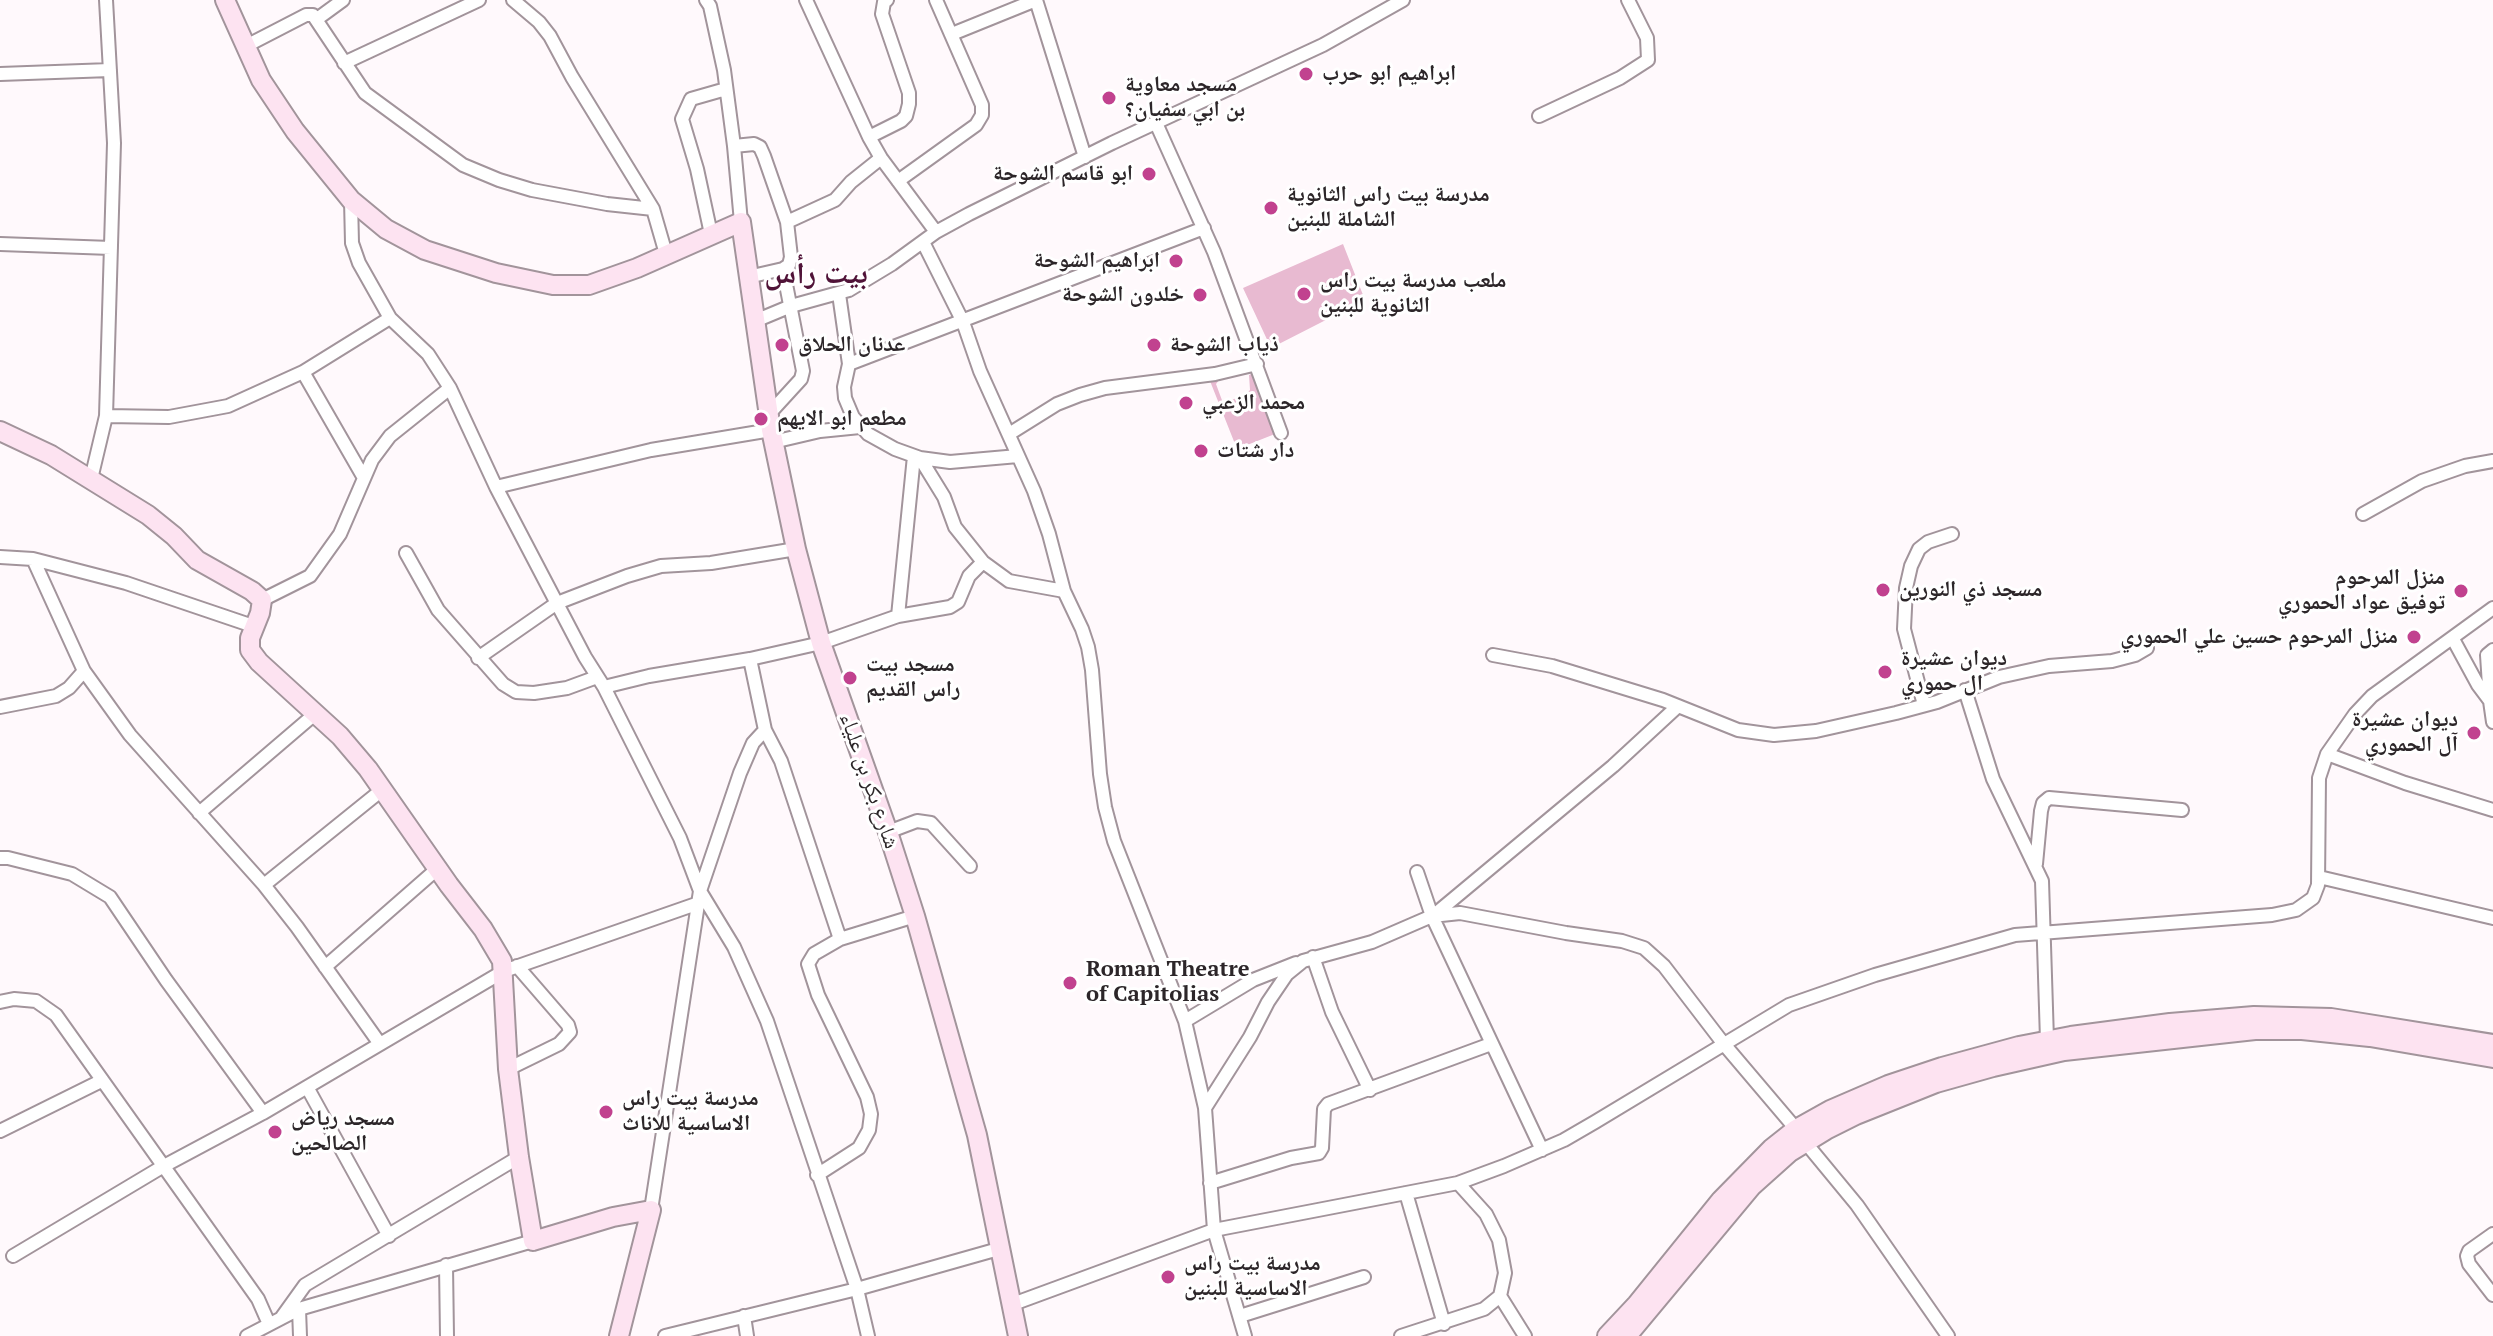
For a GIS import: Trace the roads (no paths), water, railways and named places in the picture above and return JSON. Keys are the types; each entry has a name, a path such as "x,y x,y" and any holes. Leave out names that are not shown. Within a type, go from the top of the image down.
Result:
{"street":[{"path":"91,479 106,416 114,143 106,0"},
{"path":"225,0 261,80 281,113 351,200 386,229 425,250 496,273 553,285 589,285 637,268 741,222 726,89 713,20 706,0"},
{"path":"317,19 343,0"},
{"path":"344,63 479,0"},
{"path":"513,0 550,36 653,209 666,254"},
{"path":"806,0 869,137 936,232"},
{"path":"869,137 901,121 909,104 907,86 885,25 882,7 887,0"},
{"path":"898,181 976,125 982,115 982,105 936,0"},
{"path":"952,34 1036,0 1085,157"},
{"path":"755,321 791,306 839,294 892,264 936,232 1085,157 1323,45 1403,0"},
{"path":"1539,116 1620,78 1648,60 1647,38 1628,0"},
{"path":"246,46 306,15 313,15 365,93 463,165 532,190 653,209"},
{"path":"0,74 110,70"},
{"path":"711,234 682,119 691,99 726,89"},
{"path":"1156,123 1204,228 1281,433"},
{"path":"734,146 754,144 760,147 787,222 791,257 789,265 783,269 748,277"},
{"path":"787,222 835,200 851,182 881,158"},
{"path":"351,200 352,243 359,263 390,318 428,354 450,388 496,487 601,682 680,838 700,897 734,947 752,983 792,1092 857,1289 868,1336"},
{"name":"شارع بكر بن علياء","path":"741,222 771,429 796,549 821,643 915,916 977,1135 1018,1336"},
{"path":"849,364 1204,228"},
{"path":"923,242 963,322 980,371 1049,534 1064,591 1082,629 1092,670 1105,807 1114,841 1185,1021 1205,1108 1214,1230 1245,1336"},
{"path":"0,244 111,248"},
{"path":"771,429 803,376 783,269"},
{"path":"839,294 849,364 845,398 860,427 895,449 917,457 950,462 1018,456"},
{"path":"106,416 169,417 228,406 303,372 390,318"},
{"path":"1009,434 1057,404 1080,395 1105,388 1215,374 1257,364"},
{"path":"303,372 364,478"},
{"path":"262,600 310,576 340,534 372,460 390,436 450,388"},
{"path":"496,487 651,450 771,429 820,431 860,427"},
{"path":"0,431 51,455 155,520 197,560 252,591 262,600"},
{"path":"917,457 944,497 959,533 983,562 1009,581 1064,591"},
{"path":"898,616 917,457"},
{"path":"2363,514 2422,481 2465,466 2493,461"},
{"path":"1924,705 1906,643 1904,601 1911,566 1919,549 1928,542 1952,534"},
{"path":"478,658 557,603 661,566 711,563 796,549"},
{"path":"406,553 438,610 478,658 503,684 516,692 534,693 750,659 821,643 898,616 953,606 960,598 969,576 983,562"},
{"path":"0,557 33,559 126,583 253,626"},
{"path":"33,559 84,671 130,735 264,885 380,1044"},
{"path":"262,600 253,626 250,650 259,662 340,736 383,789 498,952 568,1025 570,1032 559,1044 508,1069"},
{"path":"1013,1304 1214,1230 1458,1183 1542,1150 1637,1098 1768,1016 1814,995 1986,942 2045,932 2286,913 2307,904 2317,891 2319,877 2319,778 2327,754 2372,696 2453,639 2487,620 2493,608"},
{"path":"2453,639 2490,701"},
{"path":"1493,655 1552,666 1678,706 1738,730 1774,735 1816,731 1924,705 2022,671 2112,661 2147,648"},
{"path":"2493,650 2487,655 2493,722"},
{"path":"750,659 765,730 781,761 840,939"},
{"path":"0,707 56,696 69,688 84,671"},
{"path":"1965,690 1993,779 2042,881 2047,1040"},
{"path":"1185,1021 1253,980 1308,959 1372,942 1432,916 1613,766 1678,706"},
{"path":"199,813 316,713"},
{"path":"619,1336 651,1210 700,897 740,773 753,743 765,730"},
{"path":"2327,754 2405,783 2493,807 2493,818"},
{"path":"264,885 383,789"},
{"path":"2036,864 2041,811 2043,803 2049,798 2182,810"},
{"path":"888,832 917,821 931,823 970,866"},
{"path":"0,858 72,874 110,897 263,1113"},
{"path":"325,967 437,869"},
{"path":"1417,872 1432,916 1542,1150"},
{"path":"2319,877 2493,918"},
{"path":"13,1256 162,1167 263,1113 511,968 700,897"},
{"path":"1432,916 1460,913 1638,944 1664,966 1723,1043 1857,1205 1948,1336"},
{"path":"817,1175 859,1148 869,1130 871,1114 861,1083 809,974 808,964 814,954 840,939 915,916"},
{"path":"1308,959 1370,1090"},
{"path":"1205,1108 1287,974 1308,959"},
{"path":"511,968 508,1069 533,1241"},
{"path":"0,1002 14,999 36,1001 56,1015 258,1299 269,1324"},
{"path":"1627,1336 1752,1186 1801,1135 1830,1110 1888,1085 1942,1067 2047,1040 2221,1018 2294,1015 2331,1018 2493,1044"},
{"path":"1607,1336 1737,1182 1772,1148 1936,1083 2005,1064 2076,1050 2225,1033 2292,1030 2370,1037 2493,1058"},
{"path":"1210,1183 1291,1158 1319,1153 1322,1148 1322,1119 1328,1104 1491,1044"},
{"path":"0,1131 101,1081"},
{"path":"307,1087 389,1236"},
{"path":"282,1317 305,1285 519,1157"},
{"path":"1401,1336 1484,1309 1500,1296 1505,1273 1499,1240 1486,1214 1458,1183"},
{"path":"1406,1193 1444,1324"},
{"path":"247,1336 299,1309 613,1217 651,1210"},
{"path":"2493,1234 2469,1251 2467,1256 2493,1295"},
{"path":"665,1336 857,1289 1002,1248"},
{"path":"446,1265 447,1336"},
{"path":"1240,1316 1364,1277"},
{"path":"1500,1296 1525,1336"},
{"path":"299,1309 300,1336"},
{"path":"744,1316 747,1336"}],"place":[{"name":"ابراهيم ابو حرب","path":"1306,74"},
{"name":"مسجد معاوية بن ابي سفيان؟","path":"1109,98"},
{"name":"ابو قاسم الشوحة","path":"1149,174"},
{"name":"مدرسة بيت راس الثانوية الشاملة للبنين","path":"1271,208"},
{"name":"ابراهيم الشوحة","path":"1176,261"},
{"name":"ملعب مدرسة بيت راس الثانوية للبنين","path":"1304,294"},
{"name":"خلدون الشوحة","path":"1200,295"},
{"name":"عدنان الحلاق","path":"782,345"},
{"name":"ذياب الشوحة","path":"1154,345"},
{"name":"محمد الزعبي","path":"1186,403"},
{"name":"مطعم ابو الايهم","path":"761,419"},
{"name":"دار شتات","path":"1201,451"},
{"name":"مسجد ذي النورين","path":"1883,590"},
{"name":"منزل المرحوم توفيق عواد الحموري","path":"2461,591"},
{"name":"منزل المرحوم حسين علي الحموري","path":"2414,637"},
{"name":"ديوان عشيرة ال حموري","path":"1885,672"},
{"name":"مسجد بيت راس القديم","path":"850,678"},
{"name":"ديوان عشيرة آل الحموري","path":"2474,733"},
{"name":"Roman Theatre of Capitolias","path":"1070,983"},
{"name":"مدرسة بيت راس الاساسية للاناث","path":"606,1112"},
{"name":"مسجد رياض الصالحين","path":"275,1132"},
{"name":"مدرسة بيت راس الاساسية للبنين","path":"1168,1277"}],"district":[{"name":"بيت رأس","path":"816,274"}]}
